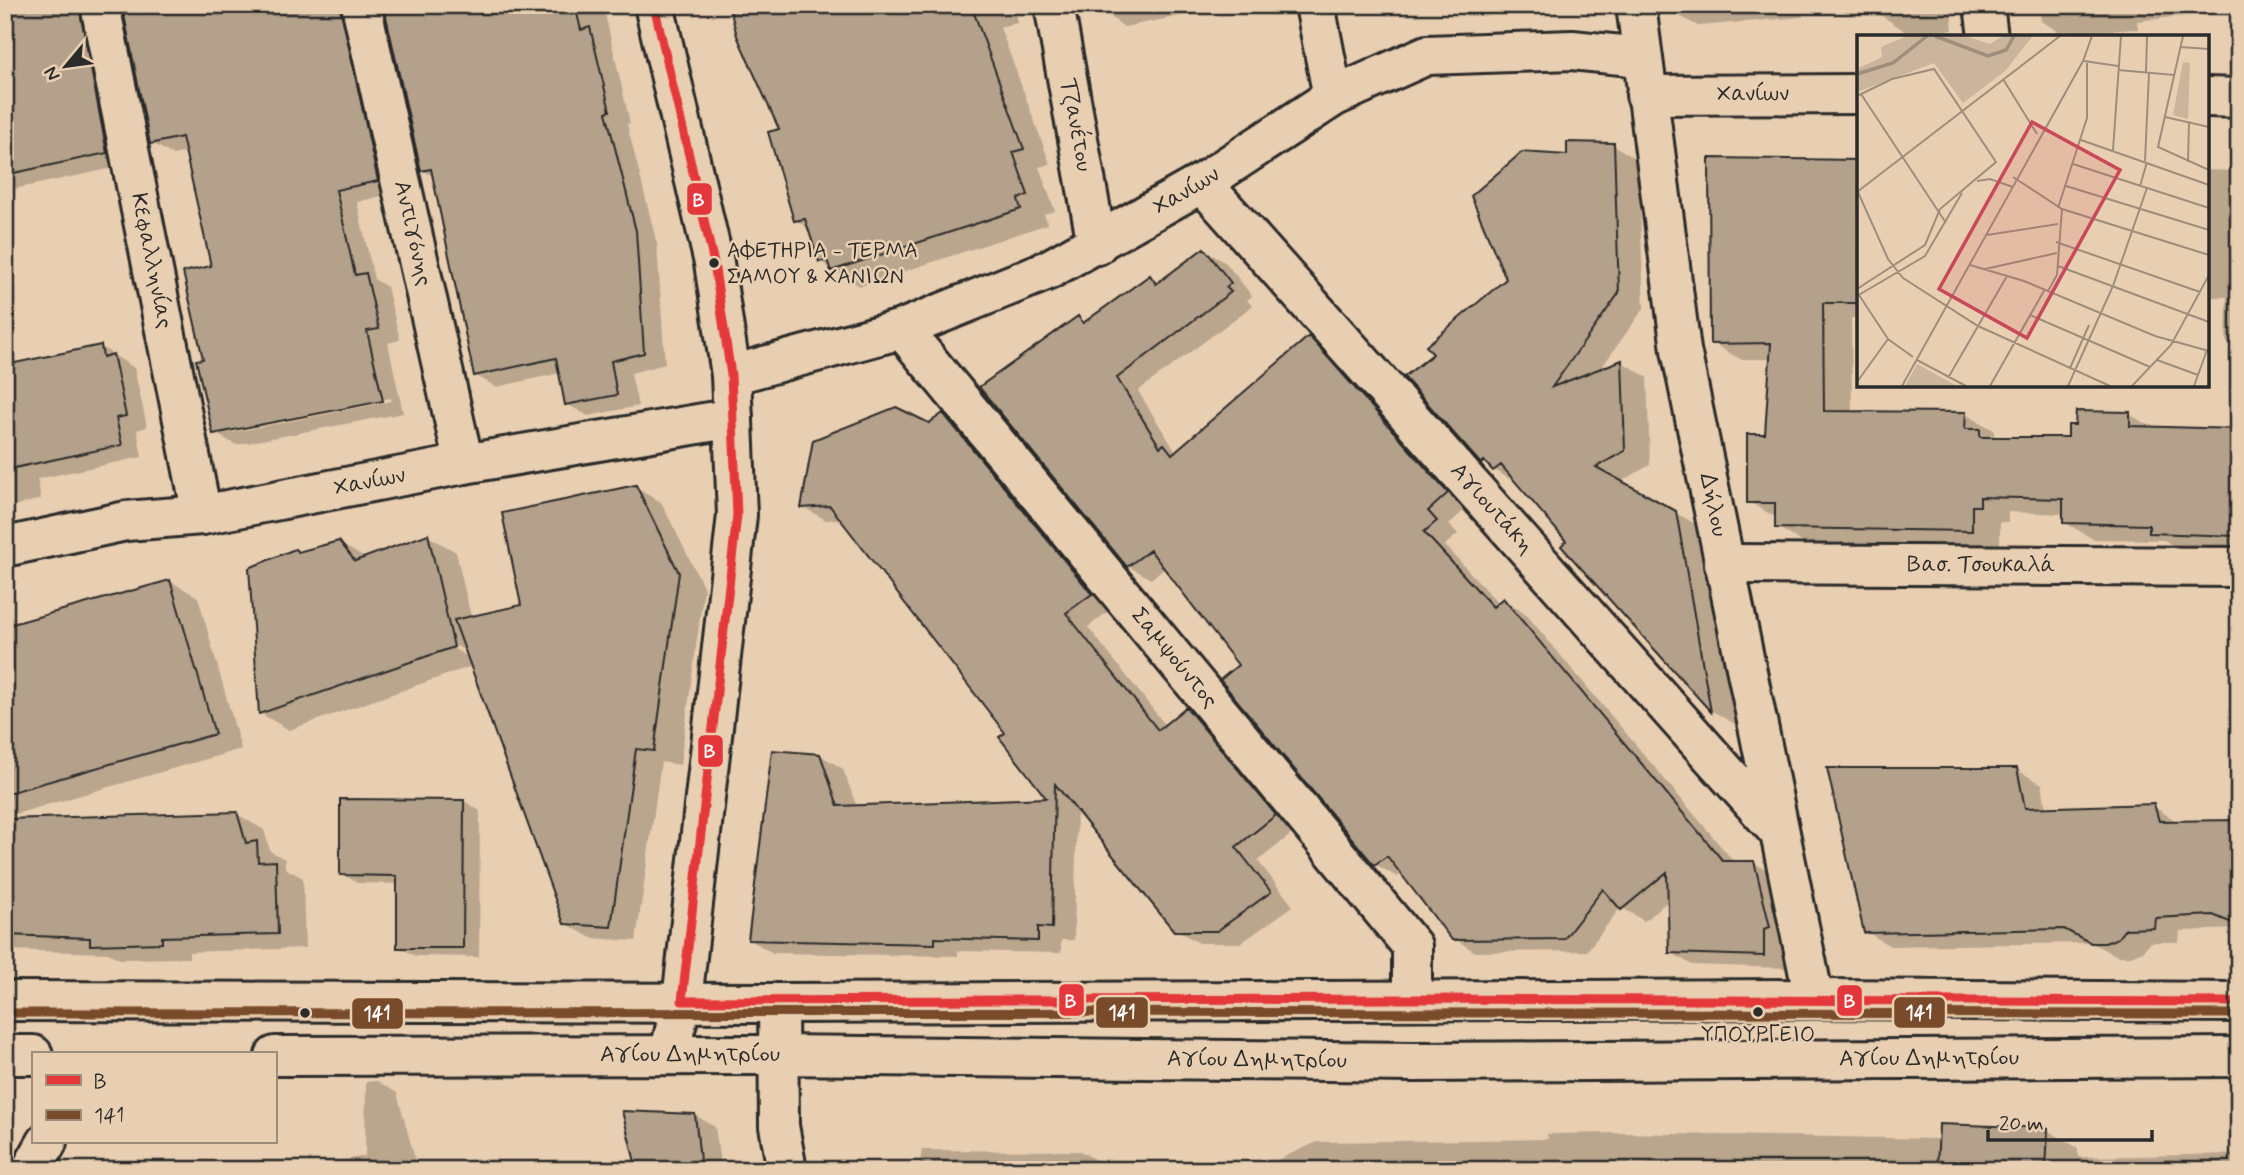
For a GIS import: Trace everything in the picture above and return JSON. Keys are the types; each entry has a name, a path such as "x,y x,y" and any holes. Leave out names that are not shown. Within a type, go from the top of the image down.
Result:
{"street":[{"name":"Κεφαλληνίας","path":"100,5 202,514"},
{"name":"Αντιγόνης","path":"361,5 464,464"},
{"path":"654,5 714,263 730,375 737,516 682,1001 669,1055"},
{"name":"Τζανέτου","path":"1054,5 1097,244"},
{"path":"1315,5 1333,97"},
{"name":"Δήλου","path":"1636,5 1681,350 1814,999"},
{"path":"1984,5 1987,35"},
{"name":"Χανίων","path":"730,375 902,329 1048,270 1202,183 1333,97 1427,55 1572,50 1641,57"},
{"name":"Χανίων","path":"1646,94 1857,94"},
{"path":"2209,97 2239,98"},
{"name":"Αγιουτάκη","path":"1202,183 1781,834"},
{"name":"Σαμψούντος","path":"902,329 1412,946 1412,999"},
{"name":"Χανίων","path":"5,547 125,522 202,514 464,464 733,418"},
{"name":"Βασ. Τσουκαλά","path":"1724,564 2239,567"},
{"path":"5,1001 778,1003 1814,999 2239,1002"},
{"path":"778,1003 779,1126 786,1170"},
{"path":"5,1055 32,1055"},
{"name":"Αγίου Δημητρίου","path":"276,1056 778,1055 1414,1062 2239,1057"},
{"path":"31,1170 46,1144"}],"building":[{"path":"5,5 79,5 107,153 5,175"},
{"path":"122,5 340,5 378,181 336,190 355,275 366,273 379,329 367,331 383,401 213,434 196,360 203,359 183,272 211,266 182,137 150,144"},
{"path":"413,5 575,5 581,30 590,27 610,111 606,112 636,231 644,353 611,361 617,395 565,405 556,358 474,376 431,169 421,171 385,12"},
{"path":"729,5 971,5 1024,149 1013,152 1028,195 1018,199 1021,209 831,271 827,260 819,262 805,219 794,221 768,132 779,129 737,36"},
{"path":"1567,142 1614,143 1619,293 1552,387 1622,360 1625,451 1596,467 1676,511 1711,712 1561,546 1566,541 1501,465 1493,471 1484,461 1481,464 1404,377 1433,354 1426,346 1506,279 1471,196 1522,152 1567,155"},
{"path":"1709,158 1857,160 1857,303 1823,303 1824,411 1966,412 1965,429 1980,429 1980,437 2068,437 2068,425 2075,425 2076,411 2130,412 2130,426 2239,429 2237,536 2149,533 2149,525 2063,523 2063,499 1980,497 1980,506 1972,506 1972,531 1775,528 1775,503 1747,503 1747,434 1765,434 1771,343 1710,344"},
{"path":"1204,248 1231,283 1226,287 1231,292 1117,378 1160,447 1164,444 1172,454 1309,336 1448,493 1428,511 1437,521 1424,532 1493,607 1503,598 1723,861 1754,861 1770,927 1764,929 1764,956 1669,953 1667,872 1621,910 1603,889 1564,939 1452,940 1387,856 1374,865 1220,680 1238,665 1150,550 1127,567 979,387 1078,316 1083,323 1150,275 1156,284"},
{"path":"101,345 103,357 113,354 126,416 116,418 122,445 5,470 5,365"},
{"path":"896,407 929,423 943,413 1092,594 1066,613 1158,730 1186,707 1276,815 1236,847 1271,892 1217,931 1174,931 1055,784 1052,928 1038,927 1038,941 935,938 935,944 748,940 772,750 820,754 838,806 1046,798 999,737 1005,733 830,506 801,508 813,440"},
{"path":"636,485 679,573 654,751 636,749 611,927 564,924 454,620 521,605 502,513"},
{"path":"428,534 454,647 259,714 249,568 295,549 298,552 339,541 355,561"},
{"path":"170,580 215,734 5,794 5,626"},
{"path":"1827,768 2017,768 2025,808 2154,804 2159,821 2239,820 2239,926 2213,915 2155,918 2154,928 2125,929 2118,938 2105,943 2091,943 2064,929 1864,933"},
{"path":"340,799 464,800 463,948 397,948 397,876 340,875"},
{"path":"237,812 246,843 257,841 258,862 276,861 278,934 162,937 162,943 90,945 90,938 5,935 5,819"},
{"path":"622,1111 695,1114 701,1170 637,1170"},
{"path":"1939,1124 2048,1128 2046,1170 1937,1170"}],"transit line":[{"name":"Β","path":"654,5 714,263 731,375 737,515 682,1001"},
{"name":"Β","path":"682,1001 1412,999 2239,1002"},
{"name":"141","path":"5,1013 2239,1014"}],"place":[{"name":"ΑΦΕΤΗΡΙΑ - ΤΕΡΜΑ ΣΑΜΟΥ & ΧΑΝΙΩΝ","path":"714,263"},
{"name":"ΥΠΟΥΡΓΕΙΟ","path":"1758,1012"}]}
